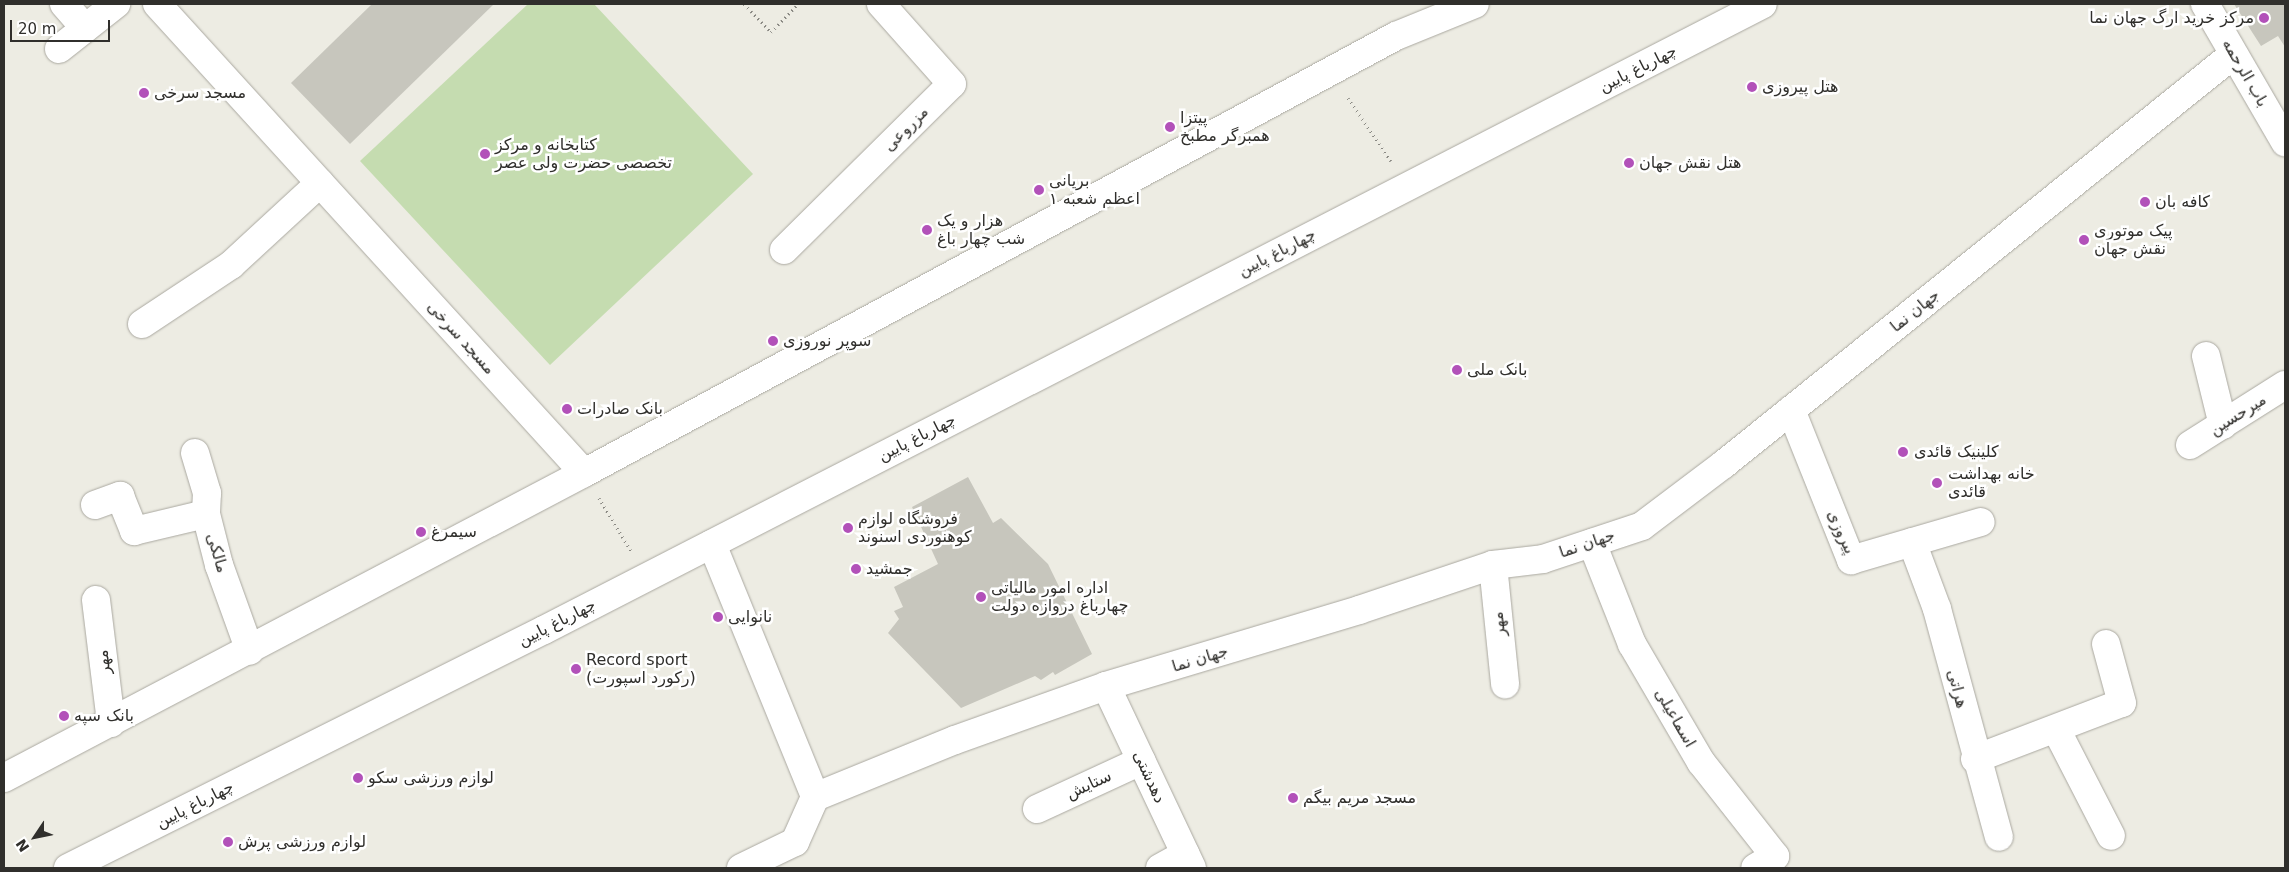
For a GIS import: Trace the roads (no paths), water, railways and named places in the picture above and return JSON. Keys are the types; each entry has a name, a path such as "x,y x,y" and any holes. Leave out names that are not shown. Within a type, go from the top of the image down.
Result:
{"street":[{"path":"64,4 85,28"},
{"path":"59,49 116,4"},
{"name":"مسجد سرخی","path":"157,4 584,473"},
{"name":"مزروعی","path":"784,250 952,84 881,4"},
{"path":"4,778 250,651 584,473 1444,10 1474,4"},
{"name":"چهارباغ پایین","path":"68,868 712,544 1408,186 1730,14 1763,4"},
{"name":"باب الرحمه","path":"2205,4 2285,142"},
{"name":"جهان نما","path":"815,797 955,740 1106,686 1358,610 1493,564 1543,559 1642,526 1792,410 2234,54"},
{"path":"142,324 231,265 320,183"},
{"path":"2206,356 2223,425"},
{"name":"میرحسین","path":"2190,445 2285,385"},
{"name":"پیروزی","path":"1792,410 1851,560 1981,522"},
{"name":"مالکی","path":"195,454 208,493 206,514 219,565 250,651"},
{"path":"95,504 120,496 134,532 206,514"},
{"name":"اسماعیلی","path":"1592,542 1632,644 1701,762 1775,856 1756,868"},
{"name":"هراتی","path":"1912,542 1937,609 1975,759 1999,837"},
{"path":"712,544 815,797 795,842 741,868"},
{"name":"مهر","path":"1493,564 1505,684"},
{"name":"مهر","path":"96,600 111,723"},
{"path":"1975,759 2122,703 2106,644"},
{"name":"دهدشتی","path":"1106,686 1188,861"},
{"path":"2056,728 2111,836"},
{"name":"ستایش","path":"1037,809 1141,761"},
{"path":"1160,868 1188,861"}],"place":[{"name":"مرکز خرید ارگ جهان نما","path":"2264,18"},
{"name":"هتل پیروزی","path":"1752,87"},
{"name":"مسجد سرخی","path":"144,93"},
{"name":"پیتزا همبرگر مطبخ","path":"1170,127"},
{"name":"کتابخانه و مرکز تخصصی حضرت ولی عصر","path":"485,154"},
{"name":"هتل نقش جهان","path":"1629,163"},
{"name":"بریانی اعظم شعبه ۱","path":"1039,190"},
{"name":"کافه بان","path":"2145,202"},
{"name":"هزار و یک شب چهار باغ","path":"927,230"},
{"name":"پیک موتوری نقش جهان","path":"2084,240"},
{"name":"سوپر نوروزی","path":"773,341"},
{"name":"بانک ملی","path":"1457,370"},
{"name":"بانک صادرات","path":"567,409"},
{"name":"کلینیک قائدی","path":"1903,452"},
{"name":"خانه بهداشت قائدی","path":"1937,483"},
{"name":"فروشگاه لوازم کوهنوردی اسنوند","path":"848,528"},
{"name":"سیمرغ","path":"421,532"},
{"name":"جمشيد","path":"856,569"},
{"name":"اداره امور مالیاتی چهارباغ دروازه دولت","path":"981,597"},
{"name":"نانوایی","path":"718,617"},
{"name":"Record sport (رکورد اسپورت)","path":"576,669"},
{"name":"بانک سپه","path":"64,716"},
{"name":"لوازم ورزشی سکو","path":"358,778"},
{"name":"مسجد مریم بیگم","path":"1293,798"},
{"name":"لوازم ورزشی پرش","path":"228,842"}]}
